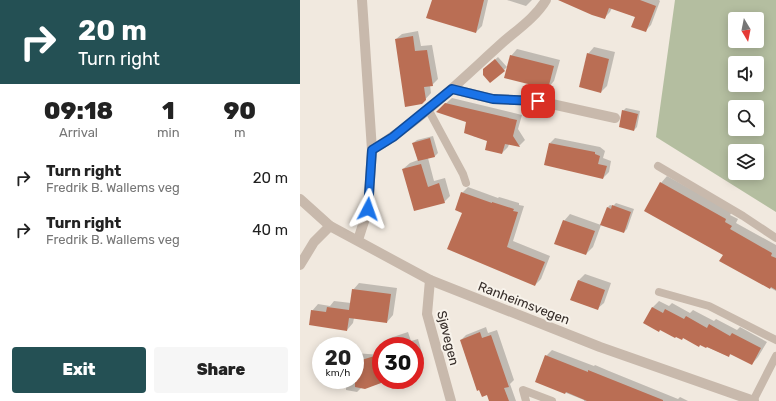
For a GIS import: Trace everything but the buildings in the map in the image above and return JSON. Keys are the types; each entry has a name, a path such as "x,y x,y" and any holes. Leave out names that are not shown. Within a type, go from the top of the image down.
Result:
{"street":[{"path":"358,240 368,209 372,150 362,0"},
{"path":"372,150 393,137 452,89 530,18 546,0"},
{"path":"452,89 493,99 538,101 615,118"},
{"name":"Ranheimsvegen","path":"300,199 330,226 430,280 737,398 754,401"},
{"path":"300,265 314,242 330,226"},
{"name":"Sjøvegen","path":"430,280 427,314 452,401"}],"lane":[{"path":"428,109 463,174 466,183"},
{"path":"658,166 743,216 776,238"},
{"path":"659,292 709,306 776,340"},
{"name":"Ranheimsvegen","path":"754,401 776,356"},
{"path":"526,401 523,390 552,401"}],"green space":[{"path":"675,0 776,0 776,212 656,137"}],"route":[{"path":"368,209 372,150 393,137 452,89 493,99 538,101"}]}
